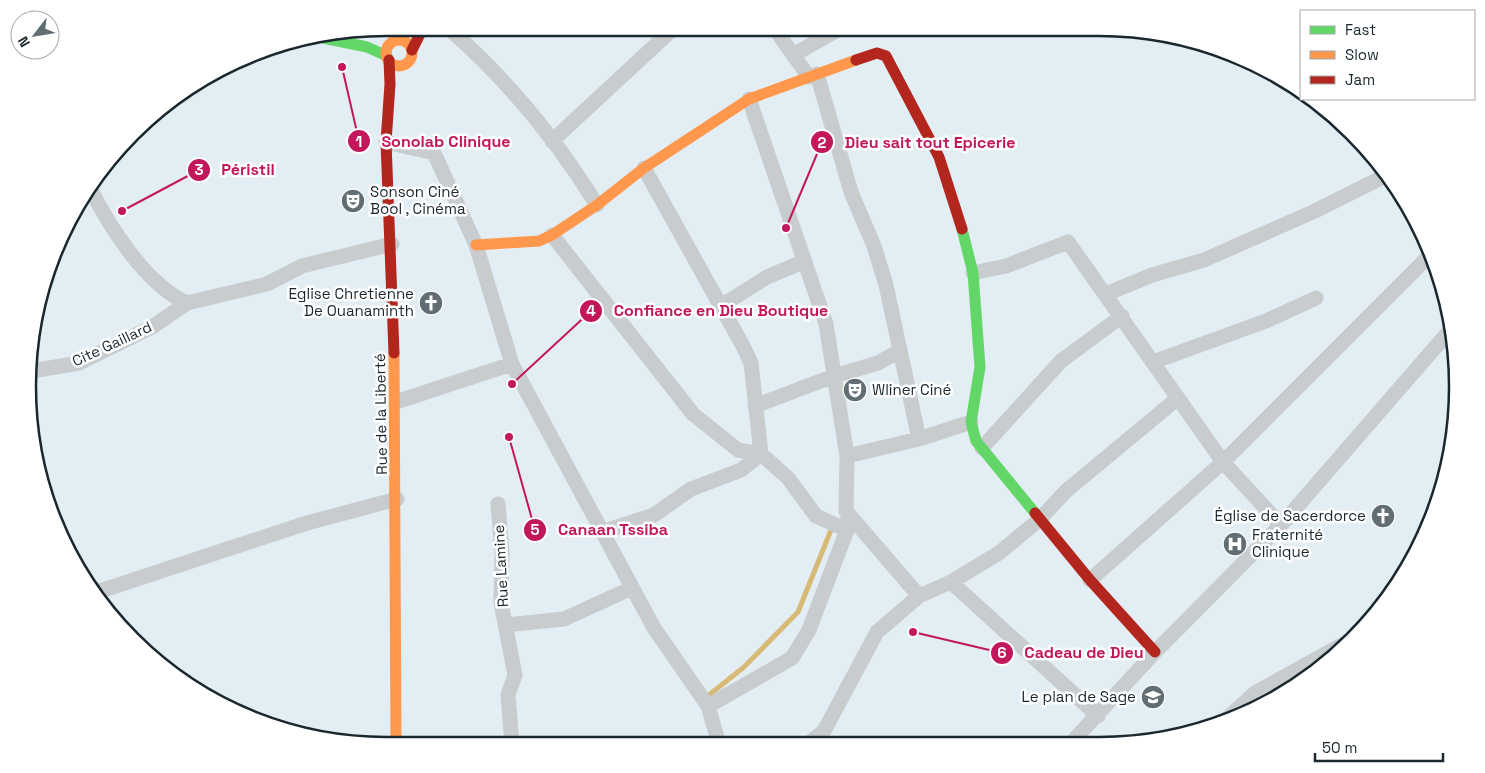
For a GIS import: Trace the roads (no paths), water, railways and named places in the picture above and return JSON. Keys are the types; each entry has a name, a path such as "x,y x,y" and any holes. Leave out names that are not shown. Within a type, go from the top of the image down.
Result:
{"street":[{"path":"389,53 402,40 410,36"},
{"path":"390,84 404,65 411,59 412,50 418,36"},
{"path":"457,36 501,76 580,178 597,205"},
{"path":"552,141 665,36"},
{"path":"780,36 813,76 852,192 874,246 886,285 919,439"},
{"path":"794,55 827,36"},
{"path":"334,40 389,53 397,66 404,65"},
{"path":"402,40 410,45 412,50"},
{"path":"476,245 539,241 552,235 597,205 644,168 749,99 877,52 886,56 939,158 964,235 973,273 980,367 970,422 976,441 1090,580 1155,652"},
{"name":"Rue de la Liberté","path":"389,53 390,84 386,142 392,244 396,402 396,737"},
{"path":"708,706 792,658 809,630 847,530 847,456 826,324 749,99"},
{"path":"386,142 434,153 476,245 512,364 654,628 708,706 717,737"},
{"path":"644,168 751,363 761,454"},
{"path":"1106,294 1152,274 1204,260 1315,211 1380,178"},
{"path":"93,195 105,217 140,263 172,296 187,303"},
{"path":"552,235 693,414 738,450 761,454 788,478 816,516 847,530"},
{"path":"973,273 1006,266 1068,242 1122,316 1223,462 1281,525"},
{"name":"Cite Gaillard","path":"37,370 79,363 152,327 187,303 268,284 302,266 392,244"},
{"path":"1090,580 1223,462 1425,260"},
{"path":"721,306 767,277 805,261"},
{"path":"1153,362 1266,321 1316,298"},
{"path":"982,448 1061,361 1122,316"},
{"path":"1077,737 1155,652 1281,525 1445,336"},
{"path":"755,406 834,376 878,363 899,351"},
{"path":"396,402 512,364"},
{"path":"816,737 824,731 877,632 919,596 950,582 999,553 1040,519 1066,491 1178,398"},
{"path":"847,456 919,439 970,422"},
{"path":"602,532 654,515 691,489 741,470 761,454"},
{"path":"102,590 254,540 397,499"},
{"name":"Rue Lamine","path":"498,504 502,554 501,603 515,675 508,695 511,737"},
{"path":"846,511 919,596"},
{"path":"950,582 1098,716"},
{"path":"506,625 564,619 632,588"},
{"path":"1239,707 1255,693 1322,656"}],"waterway":[{"path":"708,699 709,695 744,667 798,612 831,530"}],"place":[{"name":"Sonolab Clinique","path":"342,67"},
{"name":"Sonson Ciné Bool , Cinéma","path":"353,201"},
{"name":"Péristil","path":"122,211"},
{"name":"Dieu sait tout Epicerie","path":"786,228"},
{"name":"Eglise Chretienne De Ouanaminth","path":"431,303"},
{"name":"Confiance en Dieu Boutique","path":"512,384"},
{"name":"Wliner Ciné","path":"855,390"},
{"name":"Canaan Tssiba","path":"509,437"},
{"name":"Église de Sacerdorce","path":"1383,516"},
{"name":"Fraternité Clinique","path":"1235,544"},
{"name":"Cadeau de Dieu","path":"913,632"},
{"name":"Le plan de Sage","path":"1153,697"}]}
